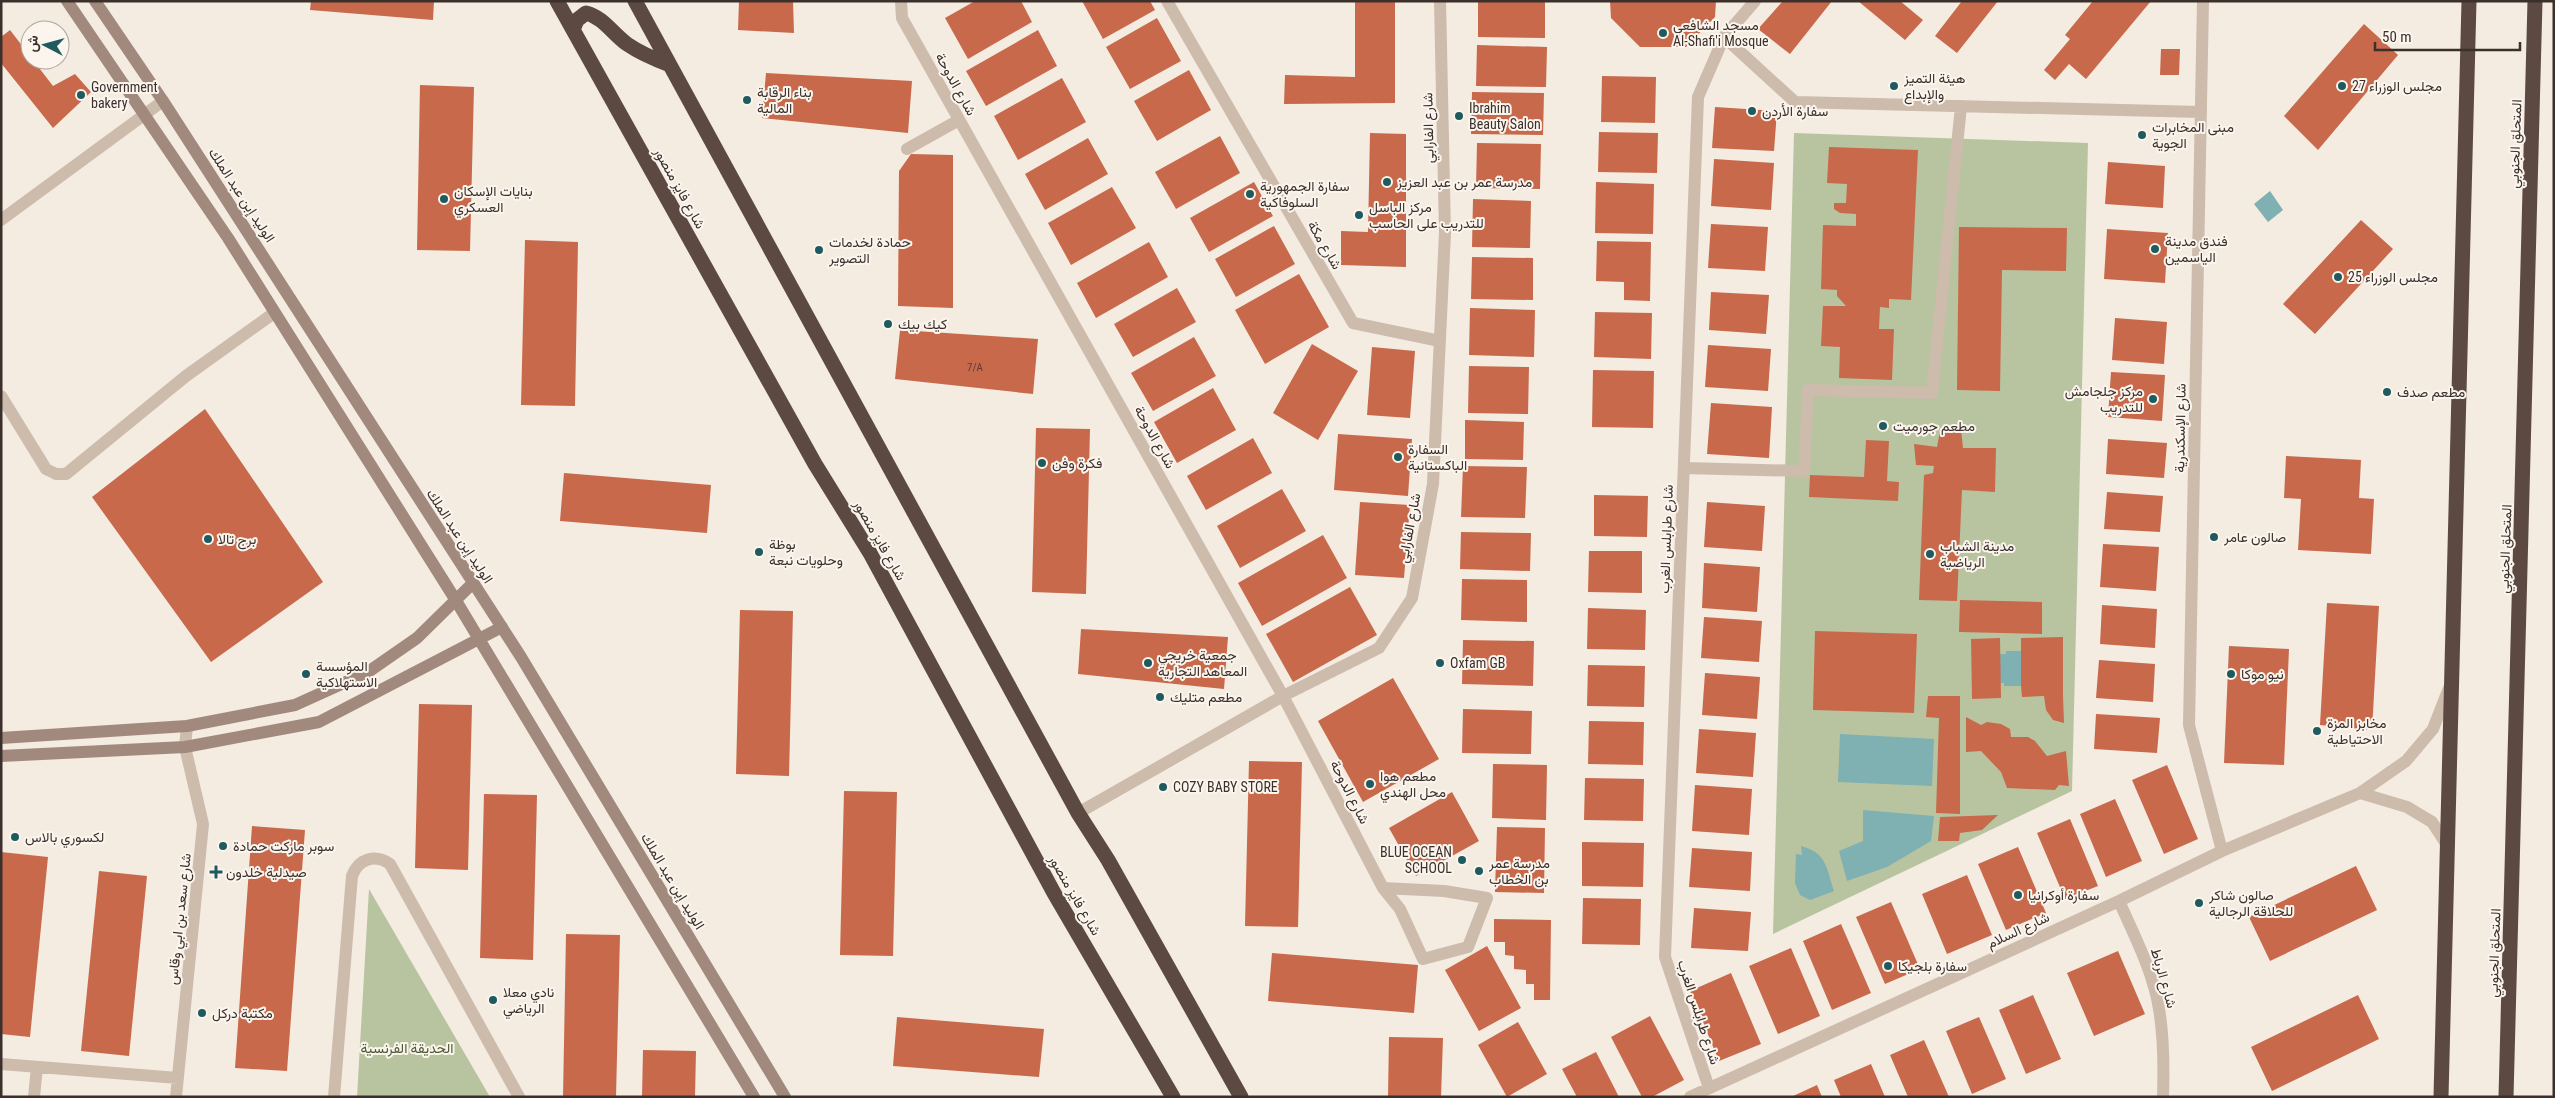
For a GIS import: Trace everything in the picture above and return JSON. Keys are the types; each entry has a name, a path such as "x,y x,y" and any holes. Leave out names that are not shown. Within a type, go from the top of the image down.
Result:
{"highway":[{"name":"شارع فايز منصور","path":"557,1 815,464 870,553 1054,893 1173,1097"},
{"path":"635,1 1078,813 1108,860 1242,1097"},
{"name":"المتحلق الجنوبي","path":"2506,1097 2535,1"},
{"path":"2441,1097 2469,3"},
{"path":"573,30 576,20 580,16 586,13 596,15 625,42 639,52 670,65"}],"main road":[{"path":"67,1 228,238 455,599 754,1097"},
{"name":"الوليد إبن عبد الملك","path":"95,1 163,101 502,627 785,1097"},
{"path":"1,738 187,726 295,705 368,672 417,638 455,599 473,584"},
{"path":"1,756 184,747 318,722 502,627"}],"street":[{"name":"شارع الدوحة","path":"901,1 902,18 1284,696 1383,888 1400,909 1423,959 1468,947 1488,898 1444,890 1383,888"},
{"name":"شارع مكة","path":"1167,1 1353,323 1440,341"},
{"name":"شارع الفارابي","path":"1078,813 1284,696 1379,648 1412,598 1433,484 1440,341 1445,232 1440,1"},
{"name":"شارع طرابلس الغرب","path":"1709,1088 1665,957 1698,97 1724,37 1754,1"},
{"name":"شارع الإسكندرية","path":"2203,1 2188,725 2222,851"},
{"path":"1724,37 1795,102 2201,112"},
{"path":"1,220 163,101"},
{"path":"1684,468 1804,471 1808,390 1932,393 1961,106"},
{"path":"907,149 959,120"},
{"path":"1,396 46,469 56,474 66,474 186,376 274,313"},
{"name":"شارع السلام","path":"1690,1097 2119,901 2222,851 2360,794 2406,761 2433,729 2451,684"},
{"name":"شارع سعد بن ابي وقاس","path":"176,1097 204,824 184,747 187,726"},
{"path":"2360,794 2407,807 2432,822 2447,844"},
{"path":"334,1097 352,876 359,864 371,858 378,858 390,864 519,1097"},
{"name":"شارع الرباط","path":"2119,901 2144,957 2159,1007 2164,1059 2163,1097"},
{"path":"1,1064 178,1078"},
{"path":"34,1097 37,1067"}],"green space":[{"name":"مدينة الشباب الرياضية","path":"1794,133 2088,143 2072,791 1773,934"},
{"name":"الحديقة الفرنسية","path":"369,889 490,1097 357,1097"}],"water":[{"path":"2270,191 2283,210 2268,222 2254,204"},
{"path":"2006,651 2021,651 2021,686 2004,686 2004,683 2000,683 2000,654 2006,654"},
{"path":"1840,734 1934,739 1932,786 1838,782"},
{"path":"1863,810 1934,816 1931,841 1887,867 1847,881 1839,851 1863,841"},
{"path":"1801,846 1810,849 1821,857 1827,868 1834,891 1810,900 1800,895 1795,883 1796,854 1802,855"}],"building":[{"path":"311,1 434,1 433,20 310,10"},
{"path":"739,1 793,1 794,33 738,30"},
{"path":"975,1 1021,1 1032,22 968,59 945,18"},
{"path":"1082,1 1150,1 1155,10 1103,39"},
{"path":"1355,1 1395,1 1395,103 1284,104 1285,75 1355,77"},
{"path":"1478,1 1545,1 1545,38 1478,37"},
{"name":"مسجد الشافعي Al-Shafi'i Mosque","path":"1610,1 1716,1 1715,17 1686,47 1640,47 1611,18"},
{"path":"1783,1 1832,1 1790,54 1758,29"},
{"path":"1858,1 1900,1 1923,20 1905,40"},
{"path":"1962,1 1998,1 1957,53 1935,36"},
{"path":"2093,1 2151,1 2086,79 2069,64 2055,80 2044,70 2070,39 2065,35"},
{"path":"1157,18 1181,61 1130,89 1106,47"},
{"name":"مجلس الوزراء 27","path":"2364,24 2398,55 2318,150 2284,116"},
{"path":"10,30 20,43 20,70 41,70 53,86 75,74 91,92 53,128 1,63 1,37"},
{"path":"1038,30 1057,66 986,106 966,71"},
{"path":"1477,45 1547,47 1546,87 1476,86"},
{"path":"2161,49 2180,49 2179,75 2160,75"},
{"path":"1189,70 1211,110 1157,141 1134,101"},
{"path":"766,73 912,81 908,133 762,118"},
{"path":"1602,76 1656,77 1655,123 1601,122"},
{"path":"1062,78 1086,122 1018,160 994,116"},
{"name":"بنايات الإسكان العسكري","path":"420,85 474,87 470,251 417,250"},
{"path":"1472,92 1544,93 1543,135 1471,134"},
{"path":"1715,107 1777,111 1774,151 1712,148"},
{"path":"1599,132 1658,133 1657,173 1598,172"},
{"name":"مدرسة عمر بن عبد العزيز","path":"1370,133 1406,134 1406,267 1341,265 1341,231 1368,232"},
{"path":"1220,136 1240,173 1176,209 1155,172"},
{"path":"1088,138 1108,174 1045,210 1025,174"},
{"path":"1477,143 1541,144 1540,189 1476,188"},
{"path":"1829,147 1918,150 1911,300 1889,299 1889,308 1880,307 1879,329 1894,329 1892,380 1839,378 1840,347 1821,346 1823,306 1846,306 1837,296 1837,290 1821,289 1823,225 1856,226 1856,214 1840,213 1834,209 1834,203 1846,203 1847,184 1827,183"},
{"path":"911,154 953,155 953,308 898,306 899,171"},
{"path":"1714,159 1774,163 1771,210 1711,206"},
{"path":"2108,162 2165,166 2163,208 2105,204"},
{"path":"1254,182 1273,216 1209,252 1190,218"},
{"path":"1596,182 1654,184 1653,234 1595,233"},
{"path":"1112,187 1136,228 1071,265 1048,223"},
{"path":"1473,199 1531,201 1530,248 1472,247"},
{"name":"مجلس الوزراء 25","path":"2361,220 2393,249 2315,334 2283,304"},
{"path":"1711,224 1768,227 1765,271 1708,268"},
{"path":"1274,226 1295,264 1236,297 1215,259"},
{"path":"1959,227 2067,228 2066,271 2002,270 2000,391 1957,390"},
{"path":"2107,229 2168,233 2165,283 2104,279"},
{"path":"525,240 578,242 575,406 521,405"},
{"path":"1597,241 1651,242 1650,301 1624,300 1624,282 1596,281"},
{"path":"1149,242 1168,277 1096,318 1077,283"},
{"path":"1472,257 1533,258 1533,300 1471,299"},
{"path":"1299,274 1329,327 1265,364 1235,310"},
{"path":"1177,288 1196,322 1133,357 1114,324"},
{"path":"1711,292 1769,295 1766,334 1709,330"},
{"path":"1470,308 1535,310 1534,357 1469,355"},
{"path":"1595,312 1652,313 1651,359 1594,357"},
{"path":"2115,318 2167,322 2164,364 2112,360"},
{"path":"900,330 1038,339 1033,394 895,379"},
{"path":"1194,337 1216,376 1153,411 1131,373"},
{"path":"1312,344 1358,371 1318,440 1273,413"},
{"path":"1708,345 1771,349 1768,391 1705,387"},
{"path":"1372,347 1415,351 1410,418 1367,415"},
{"path":"1469,366 1529,367 1528,414 1468,413"},
{"path":"1593,370 1654,371 1653,428 1592,427"},
{"path":"2111,372 2165,375 2162,421 2108,417"},
{"path":"1213,388 1236,430 1177,463 1154,422"},
{"path":"1711,403 1772,407 1769,458 1707,454"},
{"name":"برج تالا","path":"205,409 323,582 211,662 92,497"},
{"path":"1465,420 1524,422 1523,460 1465,459"},
{"path":"1036,428 1090,429 1086,594 1032,592"},
{"path":"1961,429 1963,448 1996,448 1995,492 1962,490 1957,601 1919,600 1924,475 1933,473 1934,466 1916,465 1914,444 1937,447 1940,431"},
{"path":"1338,434 1412,439 1408,496 1334,490"},
{"path":"1253,438 1272,473 1206,510 1187,476"},
{"path":"2108,439 2167,443 2164,478 2106,474"},
{"path":"1866,440 1889,441 1887,481 1899,482 1898,501 1809,497 1810,475 1864,477"},
{"path":"2286,456 2361,460 2359,498 2374,499 2371,554 2298,550 2301,499 2284,498"},
{"path":"1463,466 1527,467 1525,518 1461,517"},
{"path":"564,473 711,485 707,533 560,521"},
{"path":"1282,489 1306,531 1240,568 1217,526"},
{"path":"2107,492 2163,496 2160,532 2104,529"},
{"path":"1594,495 1648,496 1647,537 1594,536"},
{"path":"1360,502 1410,505 1404,578 1355,575"},
{"path":"1707,502 1765,506 1762,551 1704,547"},
{"path":"1461,532 1531,533 1530,571 1460,569"},
{"path":"1323,535 1347,578 1262,626 1238,583"},
{"path":"2103,544 2159,547 2156,591 2100,587"},
{"path":"1589,551 1642,551 1642,593 1588,592"},
{"path":"1704,563 1760,567 1757,612 1702,608"},
{"path":"1462,579 1527,580 1527,622 1461,620"},
{"path":"1350,587 1377,635 1293,682 1266,634"},
{"path":"1960,600 2042,602 2042,634 1959,632"},
{"path":"2327,603 2379,606 2372,730 2320,725"},
{"path":"2102,605 2157,609 2155,648 2100,644"},
{"path":"1588,608 1646,610 1645,650 1587,649"},
{"path":"740,610 793,611 789,776 736,774"},
{"path":"1704,617 1762,621 1759,662 1701,658"},
{"path":"1081,629 1228,637 1224,689 1078,674"},
{"path":"1815,631 1917,634 1914,713 1813,710"},
{"path":"2063,637 2064,723 2053,720 2046,710 2044,696 2022,697 2021,686 2021,638"},
{"path":"2000,638 2001,698 1972,699 1971,639"},
{"path":"1463,640 1534,641 1533,686 1462,684"},
{"path":"2229,646 2289,649 2284,765 2224,763"},
{"path":"2099,660 2155,664 2153,702 2096,698"},
{"path":"1588,665 1645,666 1644,707 1587,706"},
{"path":"1705,673 1760,677 1757,719 1702,715"},
{"path":"1393,678 1439,759 1363,802 1318,721"},
{"path":"1928,696 1960,696 1960,814 1936,813 1939,718 1926,717"},
{"path":"419,704 472,705 468,870 415,868"},
{"path":"1463,709 1532,711 1531,754 1462,753"},
{"path":"2096,714 2160,718 2157,753 2094,749"},
{"path":"1966,717 1981,725 1987,722 2001,724 2010,729 2011,737 2028,737 2035,741 2047,756 2066,751 2069,786 2059,785 2055,790 2007,788 2001,772 1981,751 1966,752"},
{"path":"1589,721 1644,722 1643,765 1588,764"},
{"path":"1699,729 1756,733 1753,777 1696,773"},
{"path":"1249,761 1302,762 1298,927 1245,926"},
{"path":"1493,764 1547,765 1546,820 1492,818"},
{"path":"2167,765 2198,839 2164,854 2132,780"},
{"path":"1585,778 1644,779 1643,821 1584,820"},
{"path":"1695,785 1752,789 1749,835 1692,831"},
{"path":"844,791 897,792 893,956 840,955"},
{"path":"1452,792 1479,841 1416,876 1389,828"},
{"path":"484,794 537,795 533,960 480,958"},
{"path":"2115,799 2142,861 2106,877 2080,814"},
{"path":"1998,815 1982,830 1960,833 1959,841 1938,841 1940,817"},
{"path":"2070,819 2098,886 2065,899 2037,833"},
{"path":"252,826 305,830 287,1071 235,1068"},
{"path":"1497,827 1545,828 1544,893 1495,892"},
{"path":"1582,842 1644,843 1643,887 1582,886"},
{"path":"2018,847 2046,913 2006,930 1978,864"},
{"path":"1692,848 1752,852 1750,891 1689,887"},
{"path":"1,852 48,857 30,1037 1,1034"},
{"path":"2356,866 2377,910 2270,961 2249,917"},
{"path":"99,871 147,876 129,1056 81,1051"},
{"path":"1967,875 1992,935 1947,954 1922,894"},
{"path":"1583,898 1641,899 1640,945 1582,944"},
{"path":"1891,902 1920,969 1885,984 1856,917"},
{"path":"1694,908 1751,912 1748,951 1691,948"},
{"path":"1494,919 1551,920 1550,1000 1534,1000 1534,984 1526,984 1526,970 1514,969 1514,956 1505,955 1505,942 1494,942"},
{"path":"1841,924 1871,993 1832,1010 1803,941"},
{"path":"566,934 620,935 616,1097 563,1097"},
{"path":"1487,946 1521,1008 1479,1031 1445,970"},
{"path":"1791,948 1820,1016 1778,1034 1749,966"},
{"path":"2118,951 2145,1014 2094,1036 2067,973"},
{"path":"1272,953 1418,965 1414,1013 1268,1001"},
{"path":"1731,973 1761,1044 1719,1061 1690,991"},
{"path":"2033,995 2061,1059 2026,1074 1999,1010"},
{"path":"2358,995 2379,1039 2272,1091 2251,1047"},
{"path":"1650,1016 1684,1080 1652,1097 1642,1097 1611,1037"},
{"path":"897,1017 1044,1029 1039,1077 893,1066"},
{"path":"1979,1017 2006,1079 1972,1094 1946,1031"},
{"path":"1518,1022 1547,1074 1507,1097 1478,1045"},
{"path":"1389,1037 1443,1038 1441,1097 1388,1097"},
{"path":"1924,1040 1949,1097 1908,1097 1890,1055"},
{"path":"643,1050 696,1051 695,1097 642,1097"},
{"path":"1596,1052 1619,1097 1577,1097 1562,1069"},
{"path":"1871,1064 1885,1097 1841,1097 1834,1080"},
{"path":"1817,1085 1822,1097 1791,1097"}],"place":[{"name":"مسجد الشافعي Al-Shafi'i Mosque","path":"1663,33"},
{"name":"هيئة التميز والإبداع","path":"1894,86"},
{"name":"مجلس الوزراء 27","path":"2342,86"},
{"name":"Government bakery","path":"81,95"},
{"name":"بناء الرقابة المالية","path":"747,100"},
{"name":"سفارة الأردن","path":"1752,111"},
{"name":"Ibrahim Beauty Salon","path":"1459,116"},
{"name":"مبنى المخابرات الجوية","path":"2142,135"},
{"name":"مدرسة عمر بن عبد العزيز","path":"1387,182"},
{"name":"سفارة الجمهورية السلوفاكية","path":"1250,194"},
{"name":"بنايات الإسكان العسكري","path":"444,199"},
{"name":"مركز الباسل للتدريب على الحاسب","path":"1359,215"},
{"name":"فندق مدينة الياسمين","path":"2155,249"},
{"name":"حمادة لخدمات التصوير","path":"819,250"},
{"name":"مجلس الوزراء 25","path":"2338,277"},
{"name":"كيك بيك","path":"888,324"},
{"name":"مطعم صدف","path":"2387,392"},
{"name":"مركز جلجامش للتدريب","path":"2153,399"},
{"name":"مطعم جورميت","path":"1883,426"},
{"name":"السفارة الباكستانية","path":"1398,457"},
{"name":"فكرة وفن","path":"1042,463"},
{"name":"صالون عامر","path":"2214,537"},
{"name":"برج تالا","path":"208,539"},
{"name":"بوظة وحلويات نبعة","path":"759,552"},
{"name":"مدينة الشباب الرياضية","path":"1930,554"},
{"name":"جمعية خريجي المعاهد التجارية","path":"1148,663"},
{"name":"Oxfam GB","path":"1440,663"},
{"name":"المؤسسة الاستهلاكية","path":"306,674"},
{"name":"نيو موكا","path":"2231,674"},
{"name":"مطعم متليك","path":"1160,697"},
{"name":"مخابز المزة الاحتياطية","path":"2317,731"},
{"name":"مطعم هوا محل الهندي","path":"1370,784"},
{"name":"COZY BABY STORE","path":"1163,787"},
{"name":"لكسوري بالاس","path":"15,837"},
{"name":"سوبر ماركت حمادة","path":"223,846"},
{"name":"BLUE OCEAN SCHOOL","path":"1462,860"},
{"name":"مدرسة عمر بن الخطاب","path":"1479,871"},
{"name":"صيدلية خلدون","path":"216,872"},
{"name":"سفارة أوكرانيا","path":"2018,895"},
{"name":"صالون شاكر للحلاقة الرجالية","path":"2199,903"},
{"name":"سفارة بلجيكا","path":"1888,966"},
{"name":"نادي معلا الرياضي","path":"493,1000"},
{"name":"مكتبة دركل","path":"202,1013"}]}
